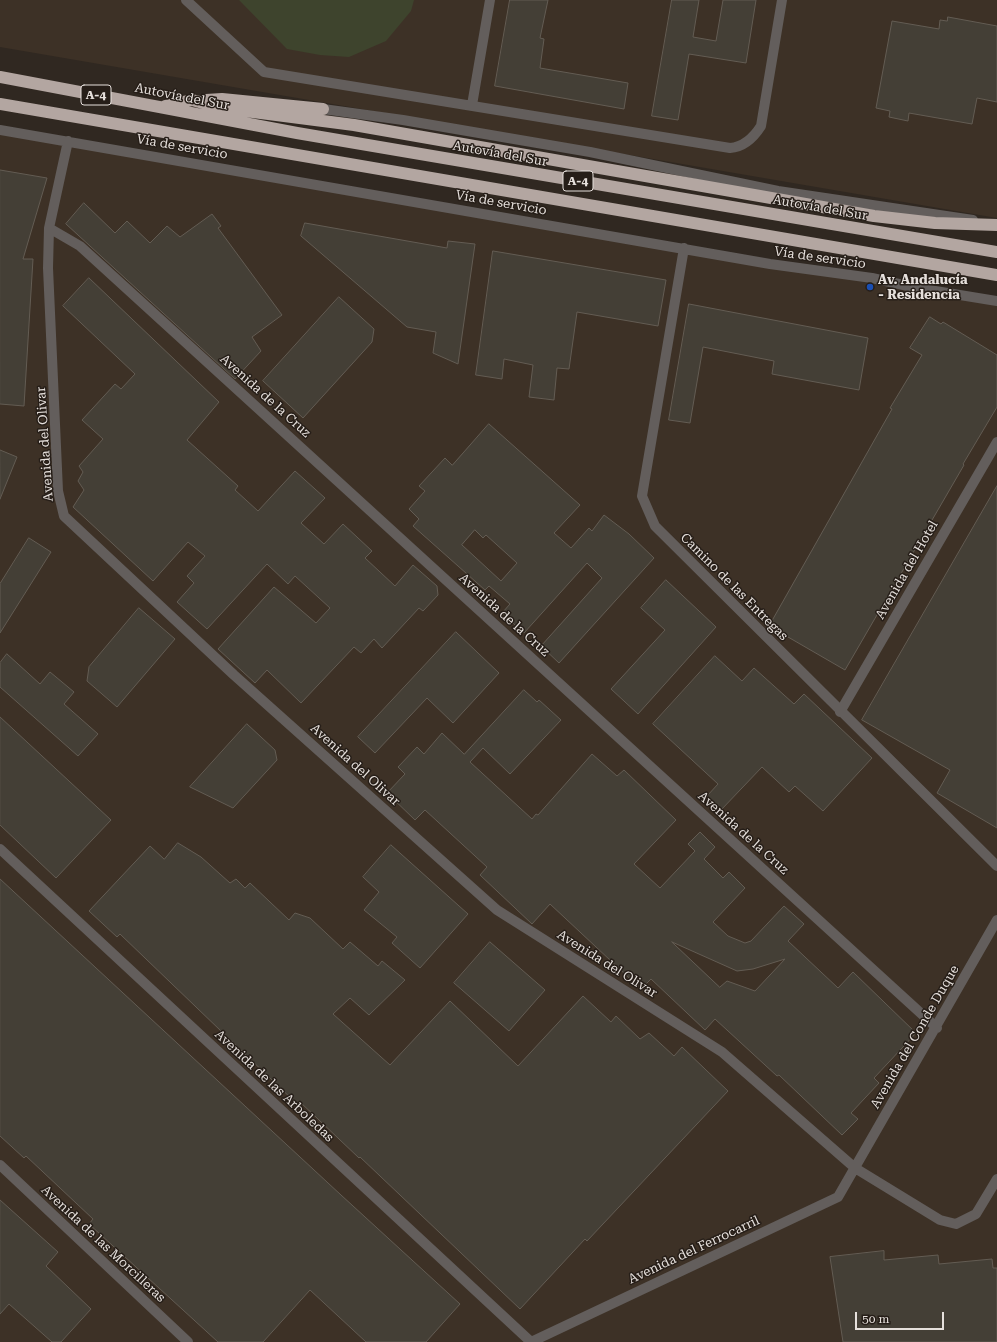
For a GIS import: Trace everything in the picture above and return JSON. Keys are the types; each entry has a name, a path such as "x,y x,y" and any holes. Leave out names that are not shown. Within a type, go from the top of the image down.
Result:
{"highway":[{"path":"0,70 33,83"},
{"name":"Autovía del Sur","path":"0,77 305,134 997,252"},
{"path":"160,108 192,100 222,99 323,109"},
{"path":"192,100 222,108 369,128 874,216 935,223 997,224"},
{"name":"A-4","path":"0,104 997,275"}],"street":[{"path":"186,0 264,72 730,148 739,148 755,135 761,126 782,0"},
{"path":"472,105 490,0"},
{"path":"323,109 403,120 590,152 778,191 997,224"},
{"name":"Vía de servicio","path":"0,130 770,264 872,278 917,288 997,301"},
{"name":"Avenida del Olivar","path":"68,141 49,228 48,268 58,491 64,516 234,675 497,910 722,1052 855,1168 940,1220 956,1224 976,1214 997,1179"},
{"name":"Avenida de la Cruz","path":"49,228 86,251 937,1028"},
{"name":"Camino de las Entregas","path":"684,248 642,496 655,526 840,712 997,866"},
{"name":"Avenida del Hotel","path":"840,712 997,442"},
{"name":"Avenida de las Arboledas","path":"0,849 531,1342"},
{"name":"Avenida del Conde Duque","path":"855,1168 937,1028 997,920"},
{"name":"Avenida de las Morcilleras","path":"0,1165 188,1342"},
{"name":"Avenida del Ferrocarril","path":"531,1342 838,1197 855,1168"}],"shaded area":[{"path":"0,0 997,0 997,218 0,47"},
{"path":"0,129 997,300 997,1342 0,1342"}],"green space":[{"path":"239,0 414,0 411,11 386,41 349,57 320,55 287,49"}],"building":[{"path":"510,0 548,0 540,38 544,39 540,68 628,83 624,109 495,86"},
{"path":"672,0 699,0 693,37 716,41 723,0 756,0 746,63 689,54 678,120 652,116"},
{"path":"948,17 997,26 997,102 977,98 972,124 909,113 908,121 889,117 890,111 876,108 892,21 939,29 940,20 947,21"},
{"path":"0,170 47,178 23,259 33,259 24,406 0,404"},
{"path":"84,203 115,233 127,221 150,243 167,226 180,237 212,214 221,226 218,228 282,315 252,337 261,351 235,379 66,224"},
{"path":"305,223 447,248 448,241 475,244 458,364 433,353 436,332 407,327 301,236"},
{"path":"493,251 666,280 658,326 577,312 569,369 557,368 554,400 529,397 533,365 504,359 502,379 476,375"},
{"path":"89,278 219,402 187,440 238,486 235,490 258,511 295,471 325,498 301,523 324,544 343,524 372,551 365,558 395,586 413,565 437,586 438,595 423,611 419,608 382,648 374,639 361,653 354,647 301,703 267,670 255,683 218,649 274,587 316,623 330,608 295,576 288,584 267,564 207,629 177,602 194,583 187,576 205,556 188,542 153,581 73,507 84,490 78,481 83,472 79,466 103,439 82,420 115,384 121,389 135,374 63,306"},
{"path":"339,297 374,329 372,342 303,418 263,381"},
{"path":"689,304 868,338 859,390 772,374 774,361 703,347 690,423 669,420"},
{"path":"930,317 941,324 943,322 997,355 997,407 845,670 769,626 892,409 890,408 922,355 910,348"},
{"path":"489,424 580,505 554,533 571,548 589,528 592,531 604,515 629,534 654,558 559,663 541,646 602,578 587,563 524,633 502,613 510,604 489,586 485,590 413,526 419,519 409,509 425,491 419,486 445,458 452,465","holes":["475,530 483,538 486,535 517,563 501,581 462,545"]},
{"path":"0,450 17,457 0,499"},
{"path":"997,486 997,828 937,793 950,770 862,720"},
{"path":"29,538 51,552 0,633 0,584"},
{"path":"666,580 716,627 638,714 611,689 665,630 641,608"},
{"path":"139,608 175,639 117,707 87,681 89,667"},
{"path":"456,632 499,673 453,723 427,698 375,753 358,737"},
{"path":"7,654 40,684 50,672 74,692 64,704 98,734 78,756 0,687 0,663"},
{"path":"715,656 742,681 754,668 794,704 804,694 872,758 823,811 795,786 789,792 762,767 721,810 707,796 718,784 653,724"},
{"path":"524,690 537,702 539,700 561,720 510,774 483,748 470,762 532,819 536,814 538,815 592,754 617,776 624,770 676,820 634,864 660,888 695,851 688,844 700,832 715,847 704,859 723,878 729,872 745,888 713,922 728,936 745,943 751,941 784,906 804,924 788,941 838,988 853,972 916,1033 874,1078 879,1083 851,1113 858,1119 842,1135 779,1075 777,1076 715,1019 705,1030 651,979 641,989 550,904 532,924 480,875 487,867 425,810 415,820 387,793 405,774 398,767 417,747 424,754 442,733 464,754","holes":["672,942 737,971 753,969 785,959 755,991 727,981 720,987"]},
{"path":"0,717 111,820 56,878 0,825"},
{"path":"247,724 275,750 277,760 233,808 190,787"},
{"path":"178,843 201,857 230,883 236,879 245,888 250,883 289,920 295,913 310,918 343,949 350,942 378,966 382,961 405,980 369,1015 350,998 333,1014 390,1065 450,1001 518,1066 583,996 611,1022 616,1016 640,1039 649,1033 674,1056 682,1047 728,1091 587,1241 585,1239 520,1309 360,1157 359,1158 299,1101 297,1104 120,934 117,937 89,911 150,846 164,859"},
{"path":"391,845 468,914 420,968 392,943 397,937 364,910 379,892 363,877"},
{"path":"0,879 460,1304 426,1342 366,1342 310,1290 263,1342 218,1342 89,1224 93,1219 26,1156 24,1158 0,1136"},
{"path":"490,942 545,990 509,1031 454,983"},
{"path":"0,1200 58,1252 46,1266 91,1309 61,1342 52,1342 9,1304 0,1314"},
{"path":"884,1251 884,1260 938,1255 939,1264 992,1259 993,1268 997,1268 997,1342 843,1342 830,1257"}],"place":[{"name":"Av. Andalucía - Residencia","path":"870,287"}]}
